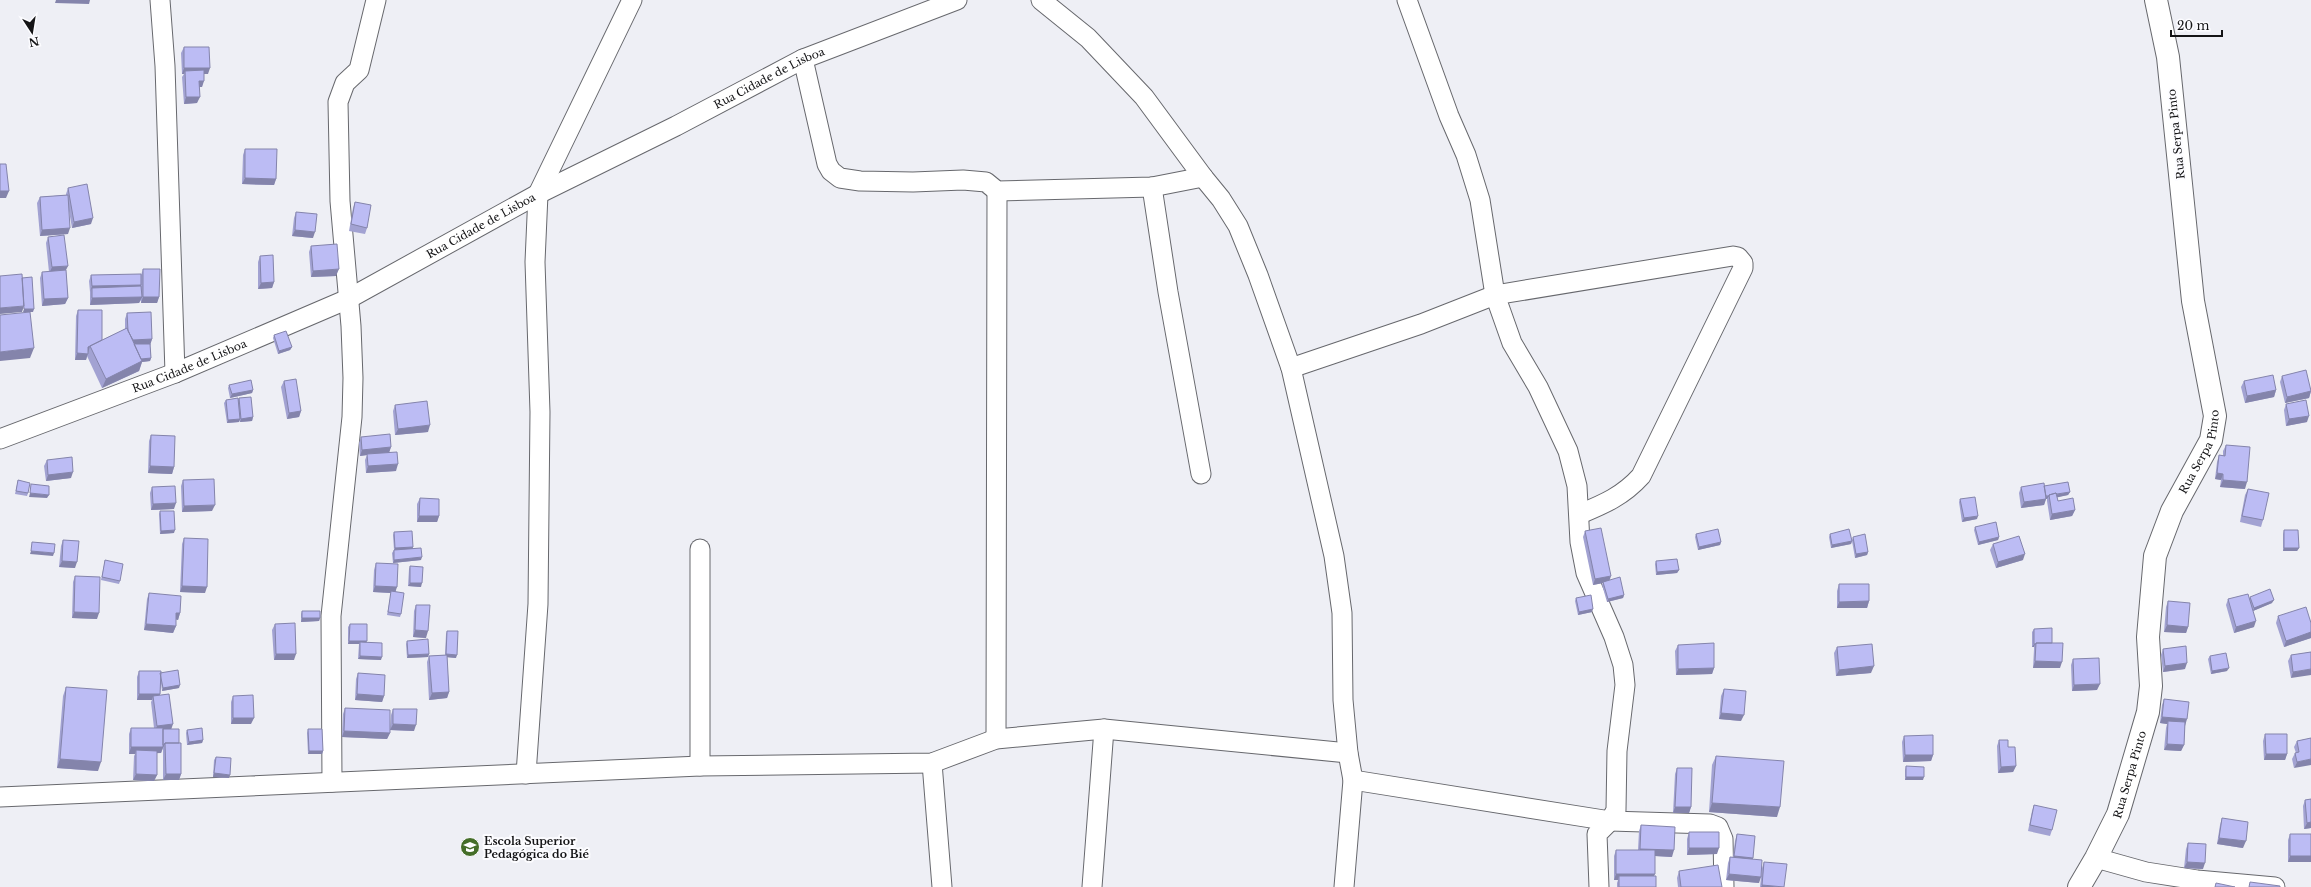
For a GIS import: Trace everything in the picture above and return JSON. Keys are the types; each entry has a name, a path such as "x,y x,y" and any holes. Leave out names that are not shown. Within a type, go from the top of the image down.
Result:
{"street":[{"path":"160,0 165,66 175,373"},
{"path":"332,782 331,616 352,417 353,386 351,326 340,201 338,102 345,83 359,70 376,0"},
{"path":"526,774 538,604 540,412 535,262 538,194 632,0"},
{"name":"Rua Cidade de Lisboa","path":"0,439 175,373 348,299 538,194 676,126 803,59 957,0"},
{"path":"1041,0 1088,38 1144,97 1221,199 1238,226 1258,275 1291,368 1334,556 1342,614 1342,700 1348,753 1353,780 1344,887"},
{"path":"1407,0 1449,116 1466,155 1480,200 1495,295 1512,343 1538,387 1568,451 1577,486 1580,514 1580,542 1586,573 1614,637 1623,665 1625,685 1617,751 1616,810 1610,821 1597,834 1599,887"},
{"name":"Rua Serpa Pinto","path":"2079,887 2096,858 2118,814 2148,712 2151,686 2148,637 2155,556 2172,511 2211,440 2215,416 2194,301 2168,57 2156,0"},
{"path":"803,59 827,164 831,171 840,178 860,181 913,182 963,180 986,182 997,191 1152,186 1203,177"},
{"path":"1152,186 1168,292 1201,474"},
{"path":"996,739 997,191"},
{"path":"1291,368 1421,324 1495,295 1733,256 1738,257 1743,262 1743,268 1641,476 1628,490 1610,502 1580,514"},
{"path":"700,548 700,766"},
{"path":"0,797 700,766 932,763 996,739 1104,729 1348,753"},
{"path":"1092,887 1104,729"},
{"path":"932,763 942,887"},
{"path":"1353,780 1610,821 1710,824 1718,827 1723,839 1724,887"},
{"path":"2096,858 2146,872 2197,880 2275,887"}],"building":[{"path":"184,47 209,47 210,68 184,68"},
{"path":"204,70 204,81 199,81 200,97 186,97 185,71"},
{"path":"245,149 277,149 276,179 245,178"},
{"path":"0,164 6,164 9,191 0,191"},
{"path":"87,184 93,218 74,222 68,188"},
{"path":"68,195 70,228 42,230 40,197"},
{"path":"355,202 371,205 367,228 351,224"},
{"path":"296,212 317,214 315,232 295,230"},
{"path":"64,235 68,266 52,267 48,237"},
{"path":"337,244 339,269 313,271 311,246"},
{"path":"273,255 274,282 261,283 260,256"},
{"path":"143,269 160,269 159,297 143,297"},
{"path":"66,270 68,298 44,299 42,272"},
{"path":"22,274 24,306 0,308 0,276"},
{"path":"141,274 141,285 92,286 91,275"},
{"path":"32,277 34,309 24,309 22,278"},
{"path":"141,286 142,297 92,298 92,288"},
{"path":"78,310 102,310 102,340 88,347 88,354 77,353"},
{"path":"30,312 34,348 0,352 0,315"},
{"path":"151,312 152,339 133,340 128,331 127,313"},
{"path":"127,328 142,361 106,379 90,346"},
{"path":"286,331 292,347 279,351 274,335"},
{"path":"134,344 150,344 151,358 141,359"},
{"path":"2306,370 2311,391 2287,397 2282,376"},
{"path":"2273,375 2276,390 2247,396 2244,381"},
{"path":"296,379 301,411 289,413 284,381"},
{"path":"251,380 253,390 232,394 229,385"},
{"path":"251,397 253,417 241,419 239,398"},
{"path":"238,398 240,419 228,420 226,400"},
{"path":"2306,400 2309,416 2289,419 2286,404"},
{"path":"427,401 430,425 398,429 395,405"},
{"path":"390,434 391,447 362,450 361,437"},
{"path":"151,435 175,436 174,467 150,466"},
{"path":"2226,445 2250,447 2247,482 2223,480 2223,474 2217,473 2219,455 2225,456"},
{"path":"397,452 398,464 368,466 367,454"},
{"path":"72,457 73,472 48,475 47,460"},
{"path":"214,479 215,505 184,506 183,480"},
{"path":"18,480 30,483 28,493 16,491"},
{"path":"2068,482 2070,492 2056,493 2046,496 2044,486"},
{"path":"2044,483 2046,499 2024,502 2021,487"},
{"path":"31,484 49,486 49,495 30,493"},
{"path":"175,486 176,503 153,504 152,487"},
{"path":"2248,489 2269,493 2263,520 2242,516"},
{"path":"2056,493 2058,501 2073,498 2075,510 2052,514 2049,495"},
{"path":"1975,497 1978,516 1964,518 1960,499"},
{"path":"420,498 439,499 439,516 419,516"},
{"path":"160,511 174,511 175,530 161,531"},
{"path":"1996,522 1999,537 1979,542 1975,527"},
{"path":"1601,528 1611,576 1595,579 1585,531"},
{"path":"1718,529 1721,542 1699,547 1696,534"},
{"path":"1849,529 1852,541 1832,545 1830,534"},
{"path":"2284,530 2298,530 2299,548 2284,548"},
{"path":"412,531 413,547 395,548 394,532"},
{"path":"1865,534 1868,552 1856,554 1853,537"},
{"path":"2019,536 2025,554 1998,562 1993,544"},
{"path":"184,538 208,539 207,587 182,586"},
{"path":"63,540 79,541 77,562 62,561"},
{"path":"32,542 55,544 54,553 31,551"},
{"path":"421,548 422,557 394,560 394,550"},
{"path":"1677,559 1679,570 1657,572 1656,561"},
{"path":"105,560 123,564 120,581 102,577"},
{"path":"376,563 398,564 397,587 375,586"},
{"path":"410,566 423,567 422,583 410,583"},
{"path":"75,576 100,577 99,613 74,612"},
{"path":"1620,577 1624,595 1608,599 1603,582"},
{"path":"1839,584 1869,584 1869,601 1839,602"},
{"path":"2270,589 2274,600 2254,608 2250,597"},
{"path":"391,591 404,593 401,614 388,612"},
{"path":"149,593 181,596 180,613 176,613 176,626 146,624"},
{"path":"2248,594 2256,621 2236,627 2228,599"},
{"path":"1591,595 1593,609 1579,612 1576,598"},
{"path":"2168,601 2190,603 2188,627 2167,625"},
{"path":"416,605 430,605 428,631 415,630"},
{"path":"2306,607 2311,623 2311,632 2286,641 2278,616"},
{"path":"302,611 320,611 320,618 302,618"},
{"path":"295,623 296,654 276,654 275,624"},
{"path":"350,624 367,624 367,641 349,641"},
{"path":"2052,628 2052,643 2034,644 2034,629"},
{"path":"447,631 458,631 457,655 446,654"},
{"path":"428,639 429,654 408,655 407,641"},
{"path":"360,642 382,643 382,657 360,656"},
{"path":"1714,643 1714,668 1678,669 1678,645"},
{"path":"2036,643 2063,643 2062,662 2035,661"},
{"path":"1872,644 1874,666 1839,670 1837,647"},
{"path":"2186,646 2187,663 2165,666 2163,649"},
{"path":"2311,652 2311,669 2293,672 2291,655"},
{"path":"2226,653 2229,668 2212,671 2210,656"},
{"path":"447,655 449,692 432,693 429,656"},
{"path":"2099,658 2100,684 2074,685 2073,659"},
{"path":"178,670 180,685 163,688 160,673"},
{"path":"139,671 161,671 160,694 139,694"},
{"path":"358,673 385,675 384,696 357,694"},
{"path":"66,687 107,690 101,762 60,759"},
{"path":"1724,689 1746,691 1744,715 1721,713"},
{"path":"169,694 173,724 157,726 153,696"},
{"path":"253,695 254,718 233,718 233,696"},
{"path":"2164,699 2189,702 2187,719 2162,717"},
{"path":"345,708 390,710 390,733 344,731"},
{"path":"393,709 417,709 416,725 393,724"},
{"path":"2168,721 2185,722 2184,745 2167,744"},
{"path":"131,728 163,728 163,747 131,747"},
{"path":"202,728 203,740 189,742 187,730"},
{"path":"163,729 179,729 179,743 165,743 163,745"},
{"path":"308,729 322,729 323,751 309,751"},
{"path":"2265,734 2287,734 2287,754 2266,754"},
{"path":"1933,735 1933,755 1905,755 1904,736"},
{"path":"2311,738 2311,759 2297,762 2295,753 2299,752 2297,741"},
{"path":"1999,740 2008,740 2008,747 2015,747 2016,766 2001,767"},
{"path":"165,743 181,743 181,774 166,774"},
{"path":"136,750 157,751 157,775 136,774"},
{"path":"1716,756 1784,761 1780,807 1712,803"},
{"path":"216,757 231,758 230,775 214,773"},
{"path":"1906,766 1924,767 1924,777 1906,777"},
{"path":"1677,768 1692,768 1691,807 1675,807"},
{"path":"2311,799 2311,822 2307,823 2305,800"},
{"path":"2034,805 2057,810 2052,830 2030,825"},
{"path":"2222,818 2248,822 2246,841 2219,838"},
{"path":"1641,825 1675,827 1674,850 1640,849"},
{"path":"1689,832 1719,832 1719,848 1689,848"},
{"path":"1737,834 1755,836 1753,858 1734,856"},
{"path":"2290,834 2311,834 2311,856 2290,856"},
{"path":"2188,843 2206,844 2205,863 2187,862"},
{"path":"1616,850 1655,850 1655,874 1616,874"},
{"path":"1730,857 1762,860 1761,877 1729,874"},
{"path":"1764,862 1787,864 1784,887 1762,885"},
{"path":"1718,865 1722,887 1681,887 1679,871"},
{"path":"1619,876 1656,876 1656,887 1619,887"},
{"path":"2250,882 2280,886 2280,887 2249,887"},
{"path":"2216,883 2235,887 2215,887"}],"place":[{"name":"Escola Superior Pedagógica do Bié","path":"470,847"}]}
